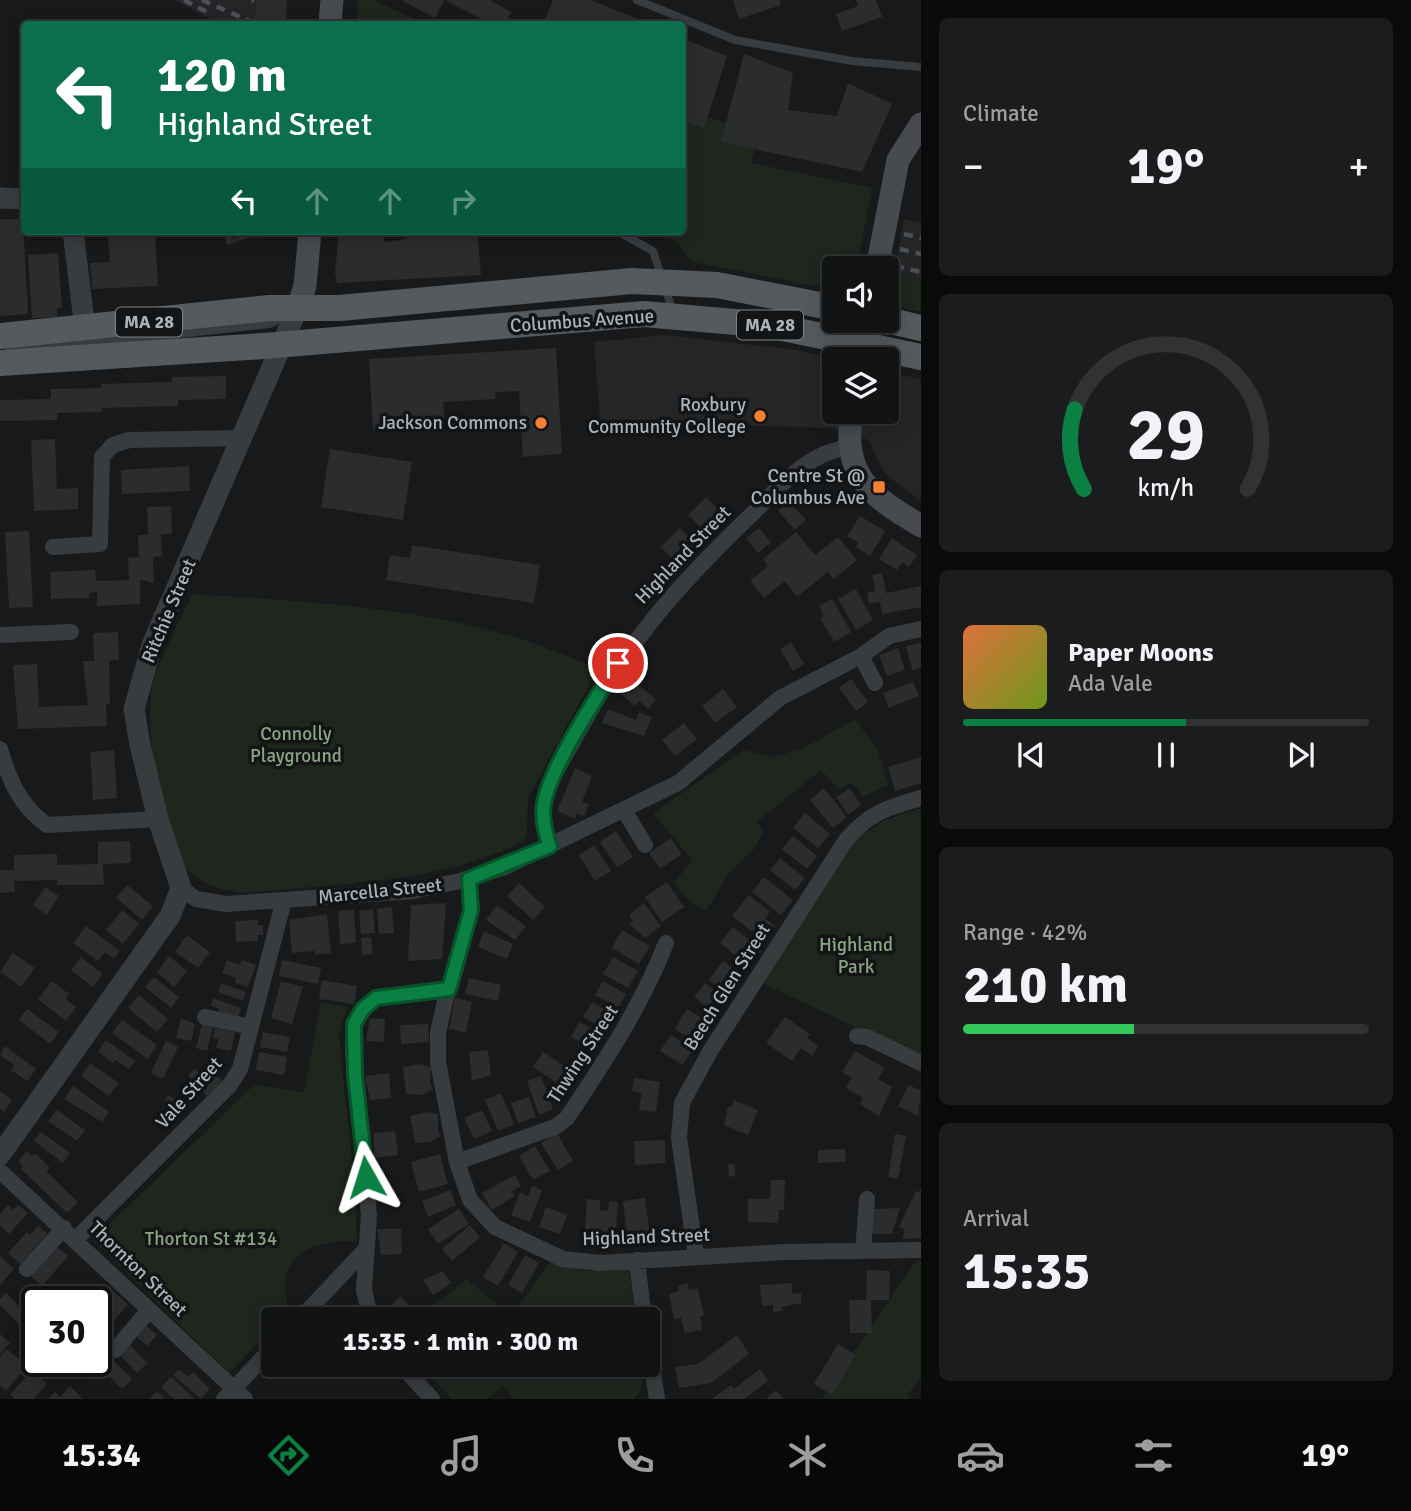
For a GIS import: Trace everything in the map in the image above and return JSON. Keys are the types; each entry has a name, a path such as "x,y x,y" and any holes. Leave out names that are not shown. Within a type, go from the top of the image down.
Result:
{"main road":[{"path":"330,21 332,0"},
{"path":"879,256 898,160 921,124"},
{"path":"298,307 305,286 310,235"},
{"name":"Columbus Avenue","path":"0,336 85,329 249,309 353,307 551,287 664,281 716,285 822,305"},
{"name":"Columbus Avenue","path":"0,363 277,334 626,315 674,316 769,325 864,341 921,357"},
{"path":"899,323 921,328"},
{"path":"851,424 850,447 857,473 866,487 921,526"}],"street":[{"path":"0,198 21,199"},
{"path":"74,235 85,329"},
{"name":"Ritchie Street","path":"181,888 139,745 134,709 152,645 242,438 277,334 298,307"},
{"path":"53,547 100,544 102,457 113,445 129,440 242,438"},
{"name":"Highland Street","path":"550,846 543,814 545,798 599,694 638,635 672,594 794,473 824,453 850,447"},
{"name":"Marcella Street","path":"181,888 196,899 226,904 413,891 469,879 550,846 686,778 780,698 861,656 889,636 921,629"},
{"path":"0,635 71,632"},
{"path":"861,656 875,683"},
{"path":"0,749 8,777 24,804 47,825 159,819"},
{"name":"Beech Glen Street","path":"696,1256 678,1138 682,1103 709,1053 846,840 863,820 873,813 921,798"},
{"path":"624,810 645,845"},
{"name":"Highland Street","path":"469,879 471,910 438,1033 438,1062 457,1162 470,1200 495,1227 563,1259 600,1262 696,1256 921,1250"},
{"path":"0,1155 170,916 181,888"},
{"name":"Vale Street","path":"27,1269 70,1233 230,1085 240,1069 284,900"},
{"name":"Thwing Street","path":"457,1162 557,1126 568,1118 626,1030 650,984 666,943"},
{"path":"368,1307 364,1290 364,1251 369,1215 355,1075 354,1024 363,1009 376,998 449,989"},
{"path":"205,1017 251,1027"},
{"path":"858,1036 867,1037 921,1063"},
{"name":"Thornton Street","path":"0,1171 70,1233 234,1396"},
{"path":"863,1251 867,1199"},
{"path":"311,1307 364,1251"},
{"path":"636,1260 642,1307"},
{"path":"115,1350 149,1310"},
{"path":"234,1396 261,1362"},
{"path":"412,1377 432,1399"},
{"path":"654,1377 657,1399"}],"lane":[{"path":"637,0 735,40 852,61 921,68"},
{"path":"624,235 653,251 674,316"},
{"name":"Columbus Avenue","path":"0,348 277,334"}],"shaded area":[{"path":"174,0 256,0 254,21 214,21"},
{"path":"904,219 921,223 921,279 899,273 897,256"},
{"name":"Roxbury Community College","path":"665,335 798,350 822,356 822,424 899,424 899,374 921,379 921,501 885,474 869,440 829,428 600,421 594,342"}],"green space":[{"path":"358,0 373,0 418,21 366,21 358,18"},
{"path":"686,111 759,133 751,163 872,188 859,256 822,256 822,287 692,262 677,242 664,235 686,235"},
{"path":"899,273 921,279 921,312 899,307"},
{"name":"Connolly Playground","path":"192,594 351,606 431,617 508,635 598,668 528,798 527,832 524,841 458,866 423,874 245,893 203,882 189,872 175,849 161,804 152,753 150,706 154,679 163,655"},
{"path":"855,719 878,750 888,785 863,797 852,783 838,789 821,770 757,822 763,831 755,848 729,873 706,911 689,901 674,883 692,860 653,813 744,750 772,757 804,748"},
{"name":"Highland Park","path":"921,808 921,1058 762,983 854,840 885,820"},
{"name":"Thorton St #134","path":"321,1002 347,1007 339,1036 354,1182 357,1241 326,1243 298,1255 286,1277 288,1307 261,1307 261,1340 229,1373 93,1240 254,1085 304,1092"},
{"path":"916,1261 921,1261 921,1378 908,1394 909,1399 822,1399"},
{"path":"550,1262 588,1271 629,1269 634,1307 518,1307"},
{"path":"467,1279 500,1307 432,1307"},
{"path":"432,1377 642,1377 640,1391 634,1399 514,1399 504,1386 487,1399 452,1399"}],"building":[{"path":"256,0 287,0 286,21 254,21"},
{"path":"401,0 444,0 435,18"},
{"path":"445,0 489,0 512,12 507,21 485,21"},
{"path":"553,0 591,0 643,21 544,21"},
{"path":"733,0 780,0 781,5 739,19"},
{"path":"856,0 876,0 882,17 842,31 836,14 858,6"},
{"path":"686,40 727,56 704,128 686,122"},
{"path":"744,54 793,73 788,110 837,116 848,83 892,104 862,172 721,142"},
{"path":"0,219 21,219 28,314 0,316"},
{"path":"108,235 155,235 158,286 92,289 90,263 110,262"},
{"path":"232,235 233,239 257,235 227,245 225,237"},
{"path":"339,235 383,235 384,242 407,239 406,235 477,235 481,275 337,283 335,273"},
{"path":"58,253 62,307 57,308 57,317 32,318 28,255"},
{"path":"556,348 562,454 523,457 519,391 495,392 496,399 443,402 445,425 373,430 369,359"},
{"path":"226,376 226,399 178,400 178,406 102,408 102,412 57,413 57,420 0,421 0,400 51,399 51,389 101,388 101,384 172,382 172,377"},
{"path":"55,439 57,489 78,488 78,509 34,511 31,440"},
{"path":"330,449 412,462 403,520 321,507"},
{"path":"189,466 190,491 122,494 121,470"},
{"path":"706,497 725,516 707,533 688,515"},
{"path":"789,501 806,520 795,530 778,511"},
{"path":"171,506 172,534 161,534 162,556 153,557 154,583 140,580 140,604 97,606 97,592 89,593 89,598 51,599 50,572 95,570 96,581 129,580 128,558 139,557 138,535 148,535 147,507"},
{"path":"860,516 885,531 870,556 856,547 858,543 847,536"},
{"path":"680,528 696,544 677,563 661,547"},
{"path":"759,528 771,542 758,553 746,538"},
{"path":"29,531 33,607 9,608 5,532"},
{"path":"796,532 815,555 838,537 857,560 834,579 828,572 797,597 785,581 764,598 750,581 768,566 763,559"},
{"path":"892,538 917,555 909,567 902,562 897,570 879,559"},
{"path":"412,545 540,565 534,603 386,580 390,555 410,558"},
{"path":"882,573 886,593 921,586 921,607 882,614 880,602 869,604 867,593 875,591 872,575"},
{"path":"856,589 873,620 856,630 838,599"},
{"path":"832,599 851,632 834,642 820,618 824,616 819,606"},
{"path":"118,632 119,660 109,661 110,704 106,704 107,726 18,729 13,665 37,664 39,707 88,705 83,661 94,661 93,633"},
{"path":"791,642 804,664 793,671 780,649"},
{"path":"921,643 921,668 912,670 906,646"},
{"path":"898,648 905,670 887,676 879,655"},
{"path":"630,678 656,699 648,709 639,701 635,706 618,692"},
{"path":"851,679 868,702 856,711 839,688"},
{"path":"913,682 919,696 889,708 883,693"},
{"path":"723,689 737,707 715,723 702,706"},
{"path":"608,709 636,720 639,712 652,717 644,736 602,723"},
{"path":"684,723 697,739 675,756 662,740"},
{"path":"114,750 117,798 93,800 90,752"},
{"path":"921,757 921,783 895,791 888,767"},
{"path":"575,768 592,776 582,802 589,804 584,816 577,813 575,819 557,811"},
{"path":"824,788 847,817 833,828 810,800"},
{"path":"850,788 861,805 848,815 836,797"},
{"path":"805,813 830,834 818,848 793,828"},
{"path":"616,831 633,857 617,867 600,842"},
{"path":"793,836 817,856 807,869 782,849"},
{"path":"671,838 682,854 660,869 649,853"},
{"path":"130,841 131,863 103,864 104,885 57,885 57,880 14,881 15,892 0,893 0,870 14,870 14,855 57,854 57,865 98,864 98,842"},
{"path":"594,845 611,871 595,881 579,855"},
{"path":"780,858 805,878 795,890 770,870"},
{"path":"764,877 793,900 781,915 752,892"},
{"path":"667,882 684,907 662,922 645,897"},
{"path":"519,883 545,907 533,920 507,896"},
{"path":"127,885 153,906 142,920 116,898"},
{"path":"45,887 59,896 47,915 33,905"},
{"path":"749,895 770,912 765,918 775,926 763,940 732,916"},
{"path":"446,903 442,959 408,961 411,905"},
{"path":"644,903 661,926 645,938 629,924 633,921 629,915"},
{"path":"497,905 526,926 515,940 486,920"},
{"path":"392,907 394,933 379,934 377,909"},
{"path":"373,909 375,933 361,934 359,911"},
{"path":"122,910 139,924 123,944 106,930"},
{"path":"354,910 356,943 340,944 338,911"},
{"path":"327,914 331,953 292,953 289,920"},
{"path":"258,920 258,925 263,925 263,935 258,935 258,941 236,942 235,921"},
{"path":"86,926 120,951 114,959 105,952 98,961 73,943"},
{"path":"733,927 762,950 748,966 720,943"},
{"path":"622,930 650,946 639,964 612,948"},
{"path":"484,931 513,944 507,959 478,947"},
{"path":"187,935 210,952 198,968 175,952"},
{"path":"371,937 373,954 362,955 361,938"},
{"path":"13,953 35,968 21,987 0,972"},
{"path":"169,956 187,971 174,987 157,972"},
{"path":"81,957 103,974 93,987 71,970"},
{"path":"613,957 638,971 628,988 603,974"},
{"path":"227,960 240,965 242,960 256,965 248,987 235,983 236,978 222,973"},
{"path":"282,960 321,968 318,984 279,976"},
{"path":"723,961 743,976 728,995 709,980"},
{"path":"154,977 179,997 171,1008 145,987"},
{"path":"469,978 501,985 498,1001 465,994"},
{"path":"322,980 357,986 354,1004 319,999"},
{"path":"52,981 69,994 66,999 76,1007 66,1021 38,999"},
{"path":"281,981 303,987 292,1024 271,1018"},
{"path":"603,981 626,994 618,1008 595,995"},
{"path":"221,983 246,992 243,1001 218,992"},
{"path":"705,983 725,999 714,1013 694,997"},
{"path":"139,995 168,1019 157,1032 128,1008"},
{"path":"213,998 241,1008 237,1020 218,1013 219,1009 211,1006"},
{"path":"455,998 472,1002 466,1033 449,1029"},
{"path":"592,1002 614,1015 606,1030 583,1017"},
{"path":"27,1009 59,1032 50,1044 19,1020"},
{"path":"687,1009 710,1023 697,1043 675,1029"},
{"path":"785,1017 810,1034 807,1038 818,1046 812,1056 801,1048 792,1061 766,1043"},
{"path":"181,1018 195,1024 191,1041 176,1038"},
{"path":"370,1018 385,1019 384,1042 366,1041"},
{"path":"122,1020 157,1045 148,1059 112,1033"},
{"path":"580,1022 603,1035 594,1050 571,1037"},
{"path":"202,1024 213,1027 207,1051 196,1048"},
{"path":"428,1024 429,1042 401,1044 400,1025"},
{"path":"215,1028 235,1032 231,1051 216,1048 218,1039 213,1038"},
{"path":"263,1032 290,1037 287,1052 260,1047"},
{"path":"671,1035 693,1049 683,1065 660,1051"},
{"path":"106,1040 135,1061 129,1069 116,1060 113,1063 98,1052"},
{"path":"166,1041 178,1047 163,1079 151,1073"},
{"path":"5,1046 36,1069 27,1081 11,1070 14,1065 0,1055"},
{"path":"488,1050 491,1075 472,1081 469,1052"},
{"path":"855,1051 885,1068 878,1079 892,1087 879,1116 860,1104 863,1098 846,1088 852,1078 842,1072"},
{"path":"259,1052 287,1057 284,1075 256,1070"},
{"path":"543,1052 578,1075 568,1090 533,1067"},
{"path":"90,1063 119,1083 109,1096 81,1076"},
{"path":"419,1064 431,1067 430,1083 433,1089 422,1095 406,1094 403,1067"},
{"path":"209,1067 222,1081 207,1096 188,1076 195,1068 201,1075"},
{"path":"389,1073 391,1098 370,1100 365,1076"},
{"path":"541,1076 553,1109 539,1115 527,1081"},
{"path":"634,1078 660,1082 656,1112 639,1110 642,1093 632,1091"},
{"path":"909,1085 921,1091 918,1116 898,1106"},
{"path":"73,1086 109,1112 102,1122 64,1099"},
{"path":"0,1091 12,1100 4,1112 0,1109"},
{"path":"501,1093 514,1124 498,1131 485,1100"},
{"path":"168,1095 178,1101 174,1106 165,1100"},
{"path":"529,1097 536,1117 518,1123 511,1103"},
{"path":"734,1100 758,1110 748,1135 724,1125 728,1106 731,1107"},
{"path":"57,1110 85,1130 77,1141 48,1121"},
{"path":"482,1110 492,1131 474,1139 464,1118"},
{"path":"426,1112 438,1114 438,1130 441,1136 430,1142 415,1143 410,1116"},
{"path":"395,1131 398,1155 374,1158 374,1133"},
{"path":"41,1132 70,1153 63,1163 34,1141"},
{"path":"557,1133 573,1161 558,1170 541,1143"},
{"path":"895,1134 906,1136 898,1179 888,1177"},
{"path":"665,1140 665,1163 635,1165 634,1141"},
{"path":"535,1146 550,1171 533,1180 519,1156"},
{"path":"845,1149 846,1162 818,1163 818,1150"},
{"path":"27,1151 32,1156 35,1153 50,1168 46,1171 78,1202 67,1213 21,1169 23,1166 18,1161"},
{"path":"440,1154 448,1184 419,1192 411,1162"},
{"path":"728,1164 735,1164 735,1176 729,1177"},
{"path":"515,1175 521,1186 512,1191 515,1196 492,1210 482,1193"},
{"path":"771,1180 785,1180 784,1210 779,1210 778,1223 748,1222 748,1199 770,1199"},
{"path":"532,1186 542,1190 530,1222 511,1215 520,1192 528,1196"},
{"path":"921,1187 921,1238 902,1239 905,1230 899,1227 916,1191 919,1192"},
{"path":"450,1190 456,1205 428,1217 422,1201"},
{"path":"645,1198 651,1243 628,1246 623,1201"},
{"path":"587,1199 600,1200 600,1210 608,1211 609,1201 618,1202 615,1245 584,1243"},
{"path":"8,1205 13,1210 18,1205 28,1213 9,1234 0,1226 0,1214"},
{"path":"546,1207 567,1215 560,1234 539,1227"},
{"path":"900,1208 892,1234 865,1234 874,1209"},
{"path":"459,1209 469,1224 438,1244 428,1229"},
{"path":"470,1225 480,1237 452,1261 442,1249"},
{"path":"38,1226 47,1234 20,1264 8,1253 27,1232 30,1235"},
{"path":"377,1229 401,1229 402,1254 381,1255"},
{"path":"504,1243 518,1252 498,1286 483,1277"},
{"path":"57,1247 68,1256 42,1286 31,1276"},
{"path":"525,1255 539,1263 522,1293 508,1285"},
{"path":"0,1256 14,1269 0,1285"},
{"path":"867,1270 890,1271 889,1300 871,1300 872,1333 850,1333 849,1300 866,1300"},
{"path":"443,1271 451,1283 433,1295 423,1280"},
{"path":"688,1283 689,1290 698,1288 704,1316 700,1317 702,1330 685,1333 681,1318 674,1319 669,1294 679,1291 678,1286"},
{"path":"792,1283 792,1294 801,1293 801,1303 773,1312 773,1305 762,1306 760,1285"},
{"path":"112,1290 128,1304 112,1323"},
{"path":"6,1293 21,1309 21,1327 0,1305 0,1299"},
{"path":"401,1296 411,1307 389,1307"},
{"path":"143,1322 157,1335 147,1346 133,1333"},
{"path":"0,1334 10,1343 0,1354"},
{"path":"737,1335 749,1354 711,1383 679,1388 675,1367 698,1364"},
{"path":"126,1341 147,1363 137,1373 115,1350"},
{"path":"838,1344 856,1355 832,1395 814,1384"},
{"path":"7,1349 21,1361 21,1373 6,1391 0,1385 0,1357"},
{"path":"112,1359 132,1379 122,1389 110,1377"},
{"path":"179,1369 188,1377 193,1372 210,1389 201,1399 173,1375"},
{"path":"760,1369 768,1381 744,1399 712,1399 731,1385 734,1389"},
{"path":"26,1377 40,1377 47,1384 34,1399 15,1399 10,1395"},
{"path":"171,1377 195,1399 174,1399 161,1387"},
{"path":"70,1386 83,1399 48,1399 55,1392 60,1397"},
{"path":"776,1390 784,1399 766,1399"},
{"path":"157,1391 165,1399 149,1399"}],"railway":[{"path":"184,0 209,13"},
{"path":"202,0 249,21"},
{"path":"904,234 921,238"},
{"path":"900,249 921,254"},
{"path":"899,267 921,272"}],"place":[{"name":"Roxbury Community College","path":"760,416"},
{"name":"Jackson Commons","path":"541,423"},
{"name":"Centre St @ Columbus Ave","path":"879,487"}],"route":[{"path":"366,1177 355,1075 352,1035 354,1024 363,1009 376,998 386,994 449,989 471,910 469,879 505,867 550,846 544,831 545,798 588,713 618,663"}]}
